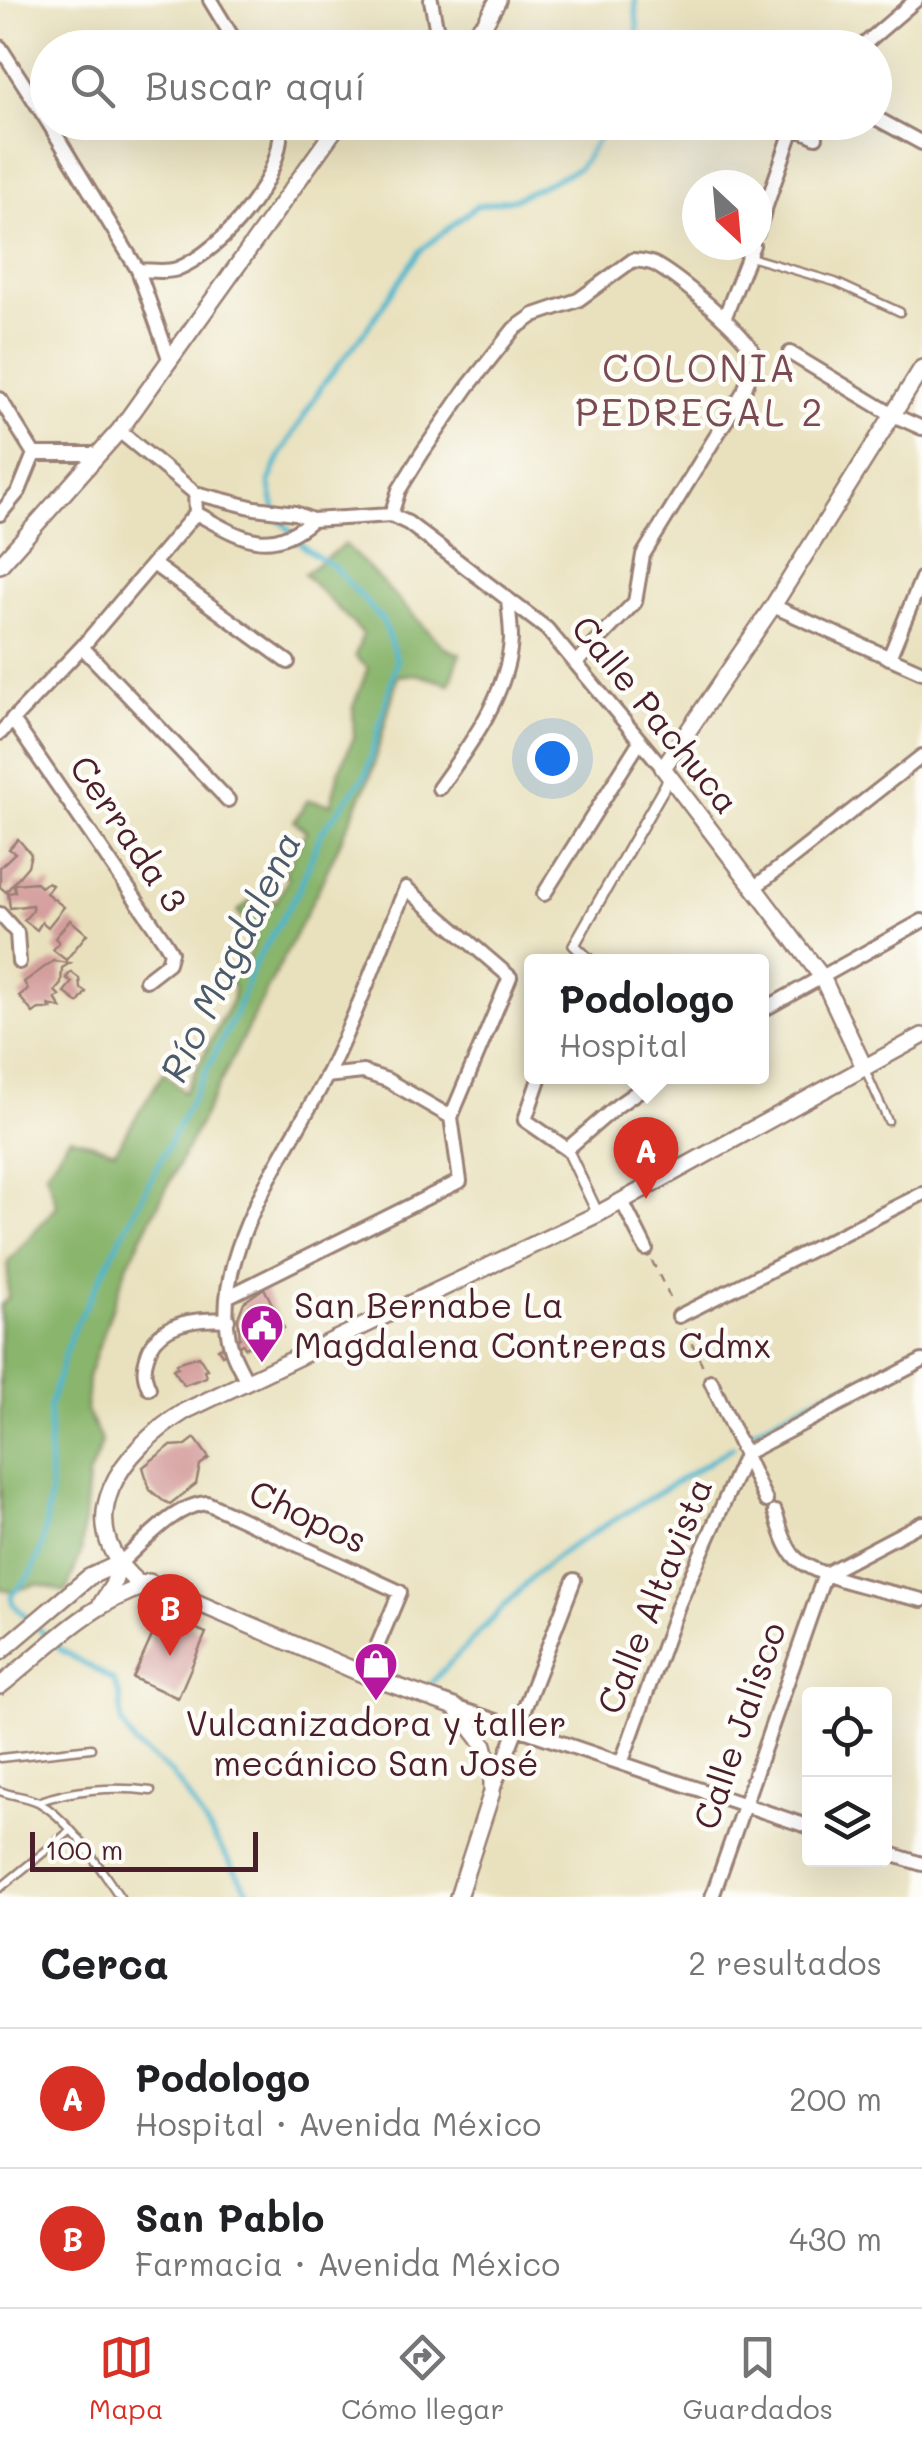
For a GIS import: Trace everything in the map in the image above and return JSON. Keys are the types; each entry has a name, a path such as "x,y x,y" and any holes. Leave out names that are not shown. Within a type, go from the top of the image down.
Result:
{"street":[{"path":"210,0 228,30"},
{"path":"431,0 437,30"},
{"path":"477,30 498,0"},
{"path":"881,30 916,0"},
{"path":"0,47 30,94"},
{"path":"892,127 922,143"},
{"path":"59,140 138,270 170,361"},
{"path":"138,270 173,271 203,255 225,236 264,186 282,140"},
{"path":"0,565 119,431 327,140"},
{"path":"772,181 784,140"},
{"path":"119,431 195,493 312,520 391,515 399,490 466,388 514,328 534,315 578,300 632,260 653,262 724,319 756,357 744,391 643,556 634,602 578,662"},
{"path":"724,319 747,260"},
{"path":"790,353 893,415 922,428"},
{"path":"584,954 574,945 666,772 922,368"},
{"path":"0,398 34,454"},
{"path":"34,454 100,454"},
{"path":"0,514 19,491 34,454"},
{"path":"0,733 82,647 196,513 195,493"},
{"path":"196,513 234,536 260,542 297,533 312,520"},
{"name":"Calle Pachuca","path":"391,515 547,629 578,662 822,977 864,1067"},
{"path":"153,564 288,662"},
{"path":"888,658 922,578"},
{"path":"439,788 483,722 504,675 511,641 508,599"},
{"path":"773,606 922,672"},
{"path":"82,647 228,800"},
{"name":"Cerrada 3","path":"12,719 171,952 168,963 146,980"},
{"path":"544,894 640,740"},
{"path":"756,887 922,756"},
{"path":"229,1296 460,1180 451,1117 510,977 406,888 326,1076 241,1234 229,1296 228,1320 231,1348 247,1382"},
{"path":"0,914 17,933 18,962"},
{"path":"769,1006 922,922"},
{"path":"802,1824 365,1675 150,1586 120,1563 109,1549 106,1507 124,1462 170,1420 598,1214 922,1036"},
{"path":"326,1076 363,1072 387,1080 451,1117"},
{"path":"537,1084 525,1120 567,1149 598,1214"},
{"path":"567,1149 648,1084"},
{"path":"679,1316 922,1194"},
{"path":"622,1201 646,1249"},
{"path":"149,1388 144,1365 152,1343 162,1333 189,1322 228,1320"},
{"path":"746,1454 922,1360"},
{"path":"710,1381 792,1555 825,1574 922,1600"},
{"name":"Calle Altavista","path":"622,1761 679,1603 746,1454"},
{"name":"Chopos","path":"120,1563 191,1506 207,1503 400,1592 365,1675"},
{"path":"825,1574 922,1524"},
{"path":"6,1645 89,1577 120,1563"},
{"path":"93,1612 106,1598 120,1563"},
{"name":"Calle Jalisco","path":"712,1897 825,1574"},
{"path":"458,1897 492,1792 574,1580"},
{"path":"0,1686 93,1612 117,1597 150,1586"},
{"path":"456,1707 484,1746 492,1792"},
{"path":"892,1855 922,1864"}],"lane":[{"path":"772,259 900,312"},
{"path":"864,1067 888,1121"},
{"path":"0,1758 91,1748"},
{"path":"38,1802 60,1794 151,1791"},
{"path":"0,1792 38,1802 70,1831 120,1897"},
{"path":"0,1888 70,1831"}],"green space":[{"path":"345,544 445,648 460,654 450,684 415,674 398,676 371,775 319,888 126,1268 88,1377 86,1411 102,1442 88,1477 81,1553 66,1592 37,1584 12,1592 0,1588 0,1306 8,1298 8,1262 57,1206 46,1172 70,1137 115,1151 164,1072 184,1093 232,1000 234,988 228,977 249,955 255,936 237,912 260,893 276,902 289,877 284,874 306,831 294,821 308,800 331,804 339,771 354,737 353,707 368,668 355,656 363,634 304,574"}],"building":[{"path":"18,839 31,854 28,866 6,892 0,887 0,867 15,853 9,849"},
{"path":"35,882 40,887 48,882 52,885 46,893 64,907 48,927 42,922 37,930 24,920 33,910 32,905 10,908 8,893 15,892 14,884"},
{"path":"70,920 87,934 66,960 53,950 59,942 55,938"},
{"path":"53,961 70,963 62,968 61,984 55,991 60,996 55,998 61,1008 49,1005 51,1009 33,1013 19,996 28,989 24,982"},
{"path":"71,972 86,992 78,1003 64,992 72,982 66,978"},
{"path":"264,1288 284,1328 222,1355 218,1349 240,1338 238,1318 244,1302"},
{"path":"199,1356 207,1369 206,1377 184,1385 173,1369 178,1367 177,1363"},
{"path":"195,1438 209,1458 200,1465 196,1484 170,1504 150,1490 143,1467 170,1446 186,1445"},
{"path":"162,1614 206,1633 178,1698 133,1678"}],"waterway":[{"name":"Río Magdalena","path":"635,0 638,30"},
{"name":"Río Magdalena","path":"252,1897 171,1773 135,1745 122,1724 120,1696 113,1680 61,1650 13,1604 11,1596 31,1574 42,1547 50,1496 49,1407 71,1335 236,1013 253,967 299,890 321,833 366,775 397,661 383,621 335,568 306,549 276,515 269,482 323,384 361,337 420,251 476,206 514,199 579,168 597,140"},
{"path":"752,1431 823,1394 892,1368 922,1352"},
{"path":"432,1682 536,1573 570,1547 733,1447"}],"place":[{"name":"Podologo","path":"646,1199"},
{"name":"San Bernabe La Magdalena Contreras Cdmx","path":"262,1364"},
{"name":"San Pablo","path":"170,1656"},
{"name":"Vulcanizadora y taller mecánico San José","path":"376,1702"}],"district":[{"name":"COLONIA PEDREGAL 2","path":"700,391"}]}
